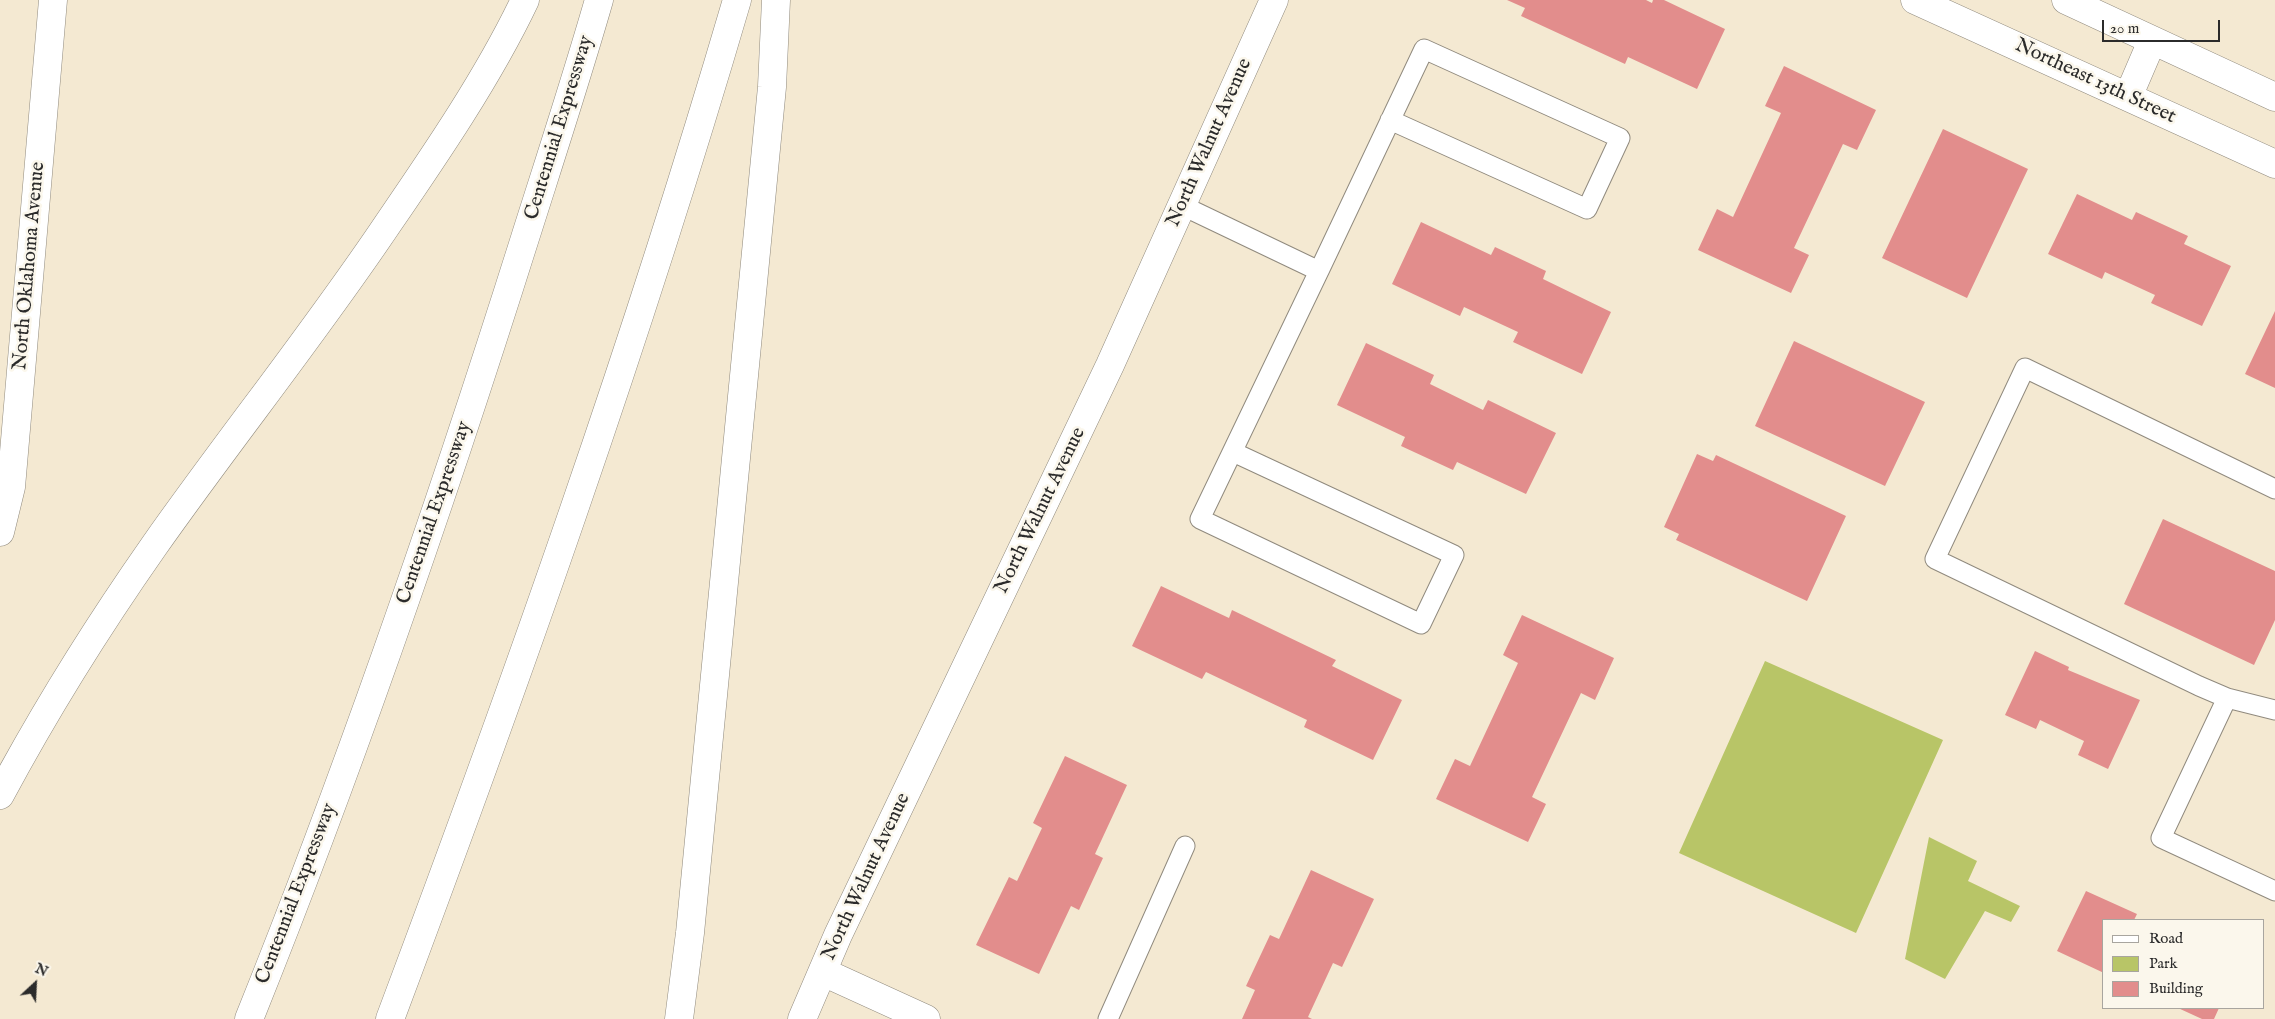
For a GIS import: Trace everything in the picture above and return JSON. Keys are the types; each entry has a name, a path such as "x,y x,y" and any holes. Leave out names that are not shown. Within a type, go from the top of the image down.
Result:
{"main road":[{"name":"North Oklahoma Avenue","path":"0,532 11,488 53,0"},
{"path":"0,795 28,744 97,630 154,546 351,279 419,178 476,87 513,27 525,0"},
{"name":"Centennial Expressway","path":"249,1019 413,581 485,367 572,92 599,0"},
{"path":"390,1019 476,791 557,563 644,299 737,0"},
{"path":"680,1019 692,913 772,87 776,0"},
{"name":"North Walnut Avenue","path":"802,1019 842,926 1110,365 1274,0"},
{"name":"Northeast 13th Street","path":"1915,0 2275,164"},
{"path":"2066,0 2275,97"},
{"path":"2128,97 2152,40"},
{"path":"822,972 926,1019"}],"lane":[{"path":"1233,452 1454,555 1420,624 1200,519 1320,271 1390,120 1424,49 1620,138 1586,209 1390,120"},
{"path":"1183,206 1320,271"},
{"path":"2275,489 2025,368 1935,559 2228,698 2275,710"},
{"path":"2228,698 2161,838 2275,890"},
{"path":"1108,1019 1185,846"}],"green space":[{"path":"1765,661 1943,740 1856,933 1679,853"},
{"path":"1929,837 1977,861 1968,881 2020,906 2011,922 1985,911 1945,979 1905,959"}],"building":[{"path":"1507,0 1646,0 1652,3 1653,0 1664,0 1725,29 1697,89 1628,57 1625,64 1521,16 1525,8"},
{"path":"1784,66 1876,110 1857,150 1843,144 1794,248 1809,255 1791,293 1698,250 1717,209 1733,217 1781,113 1765,106"},
{"path":"1943,129 2028,169 1967,298 1882,258"},
{"path":"2077,194 2132,220 2136,212 2188,236 2184,244 2231,266 2202,326 2151,303 2155,295 2105,272 2102,279 2048,254"},
{"path":"1421,222 1491,255 1495,247 1546,271 1543,279 1611,312 1582,374 1513,342 1518,332 1464,307 1460,316 1392,284"},
{"path":"2275,311 2275,388 2245,374"},
{"path":"1794,341 1925,402 1885,486 1755,426"},
{"path":"1366,343 1434,375 1430,384 1483,410 1488,400 1556,433 1526,494 1457,462 1453,470 1401,446 1405,437 1337,405"},
{"path":"1697,454 1713,461 1716,455 1846,516 1807,601 1676,540 1679,534 1664,527"},
{"path":"2163,519 2275,571 2275,620 2254,665 2124,604"},
{"path":"1161,586 1229,618 1232,610 1336,660 1332,666 1402,700 1373,760 1304,727 1307,720 1206,672 1202,679 1132,646"},
{"path":"1522,615 1614,658 1595,700 1581,693 1532,797 1546,804 1528,842 1436,799 1455,759 1470,766 1518,663 1503,655"},
{"path":"2035,651 2069,667 2068,670 2140,700 2108,769 2078,755 2084,741 2040,720 2036,729 2005,715"},
{"path":"1065,756 1127,785 1095,854 1103,858 1079,910 1071,906 1039,974 976,945 1009,877 1017,881 1042,828 1033,823"},
{"path":"1311,870 1374,899 1342,967 1333,963 1308,1017 1312,1019 1242,1019 1255,990 1246,986 1270,935 1279,939"},
{"path":"2086,891 2137,914 2134,919 2102,919 2102,972 2057,951"},
{"path":"2180,1009 2219,1009 2214,1019 2202,1019"}]}
